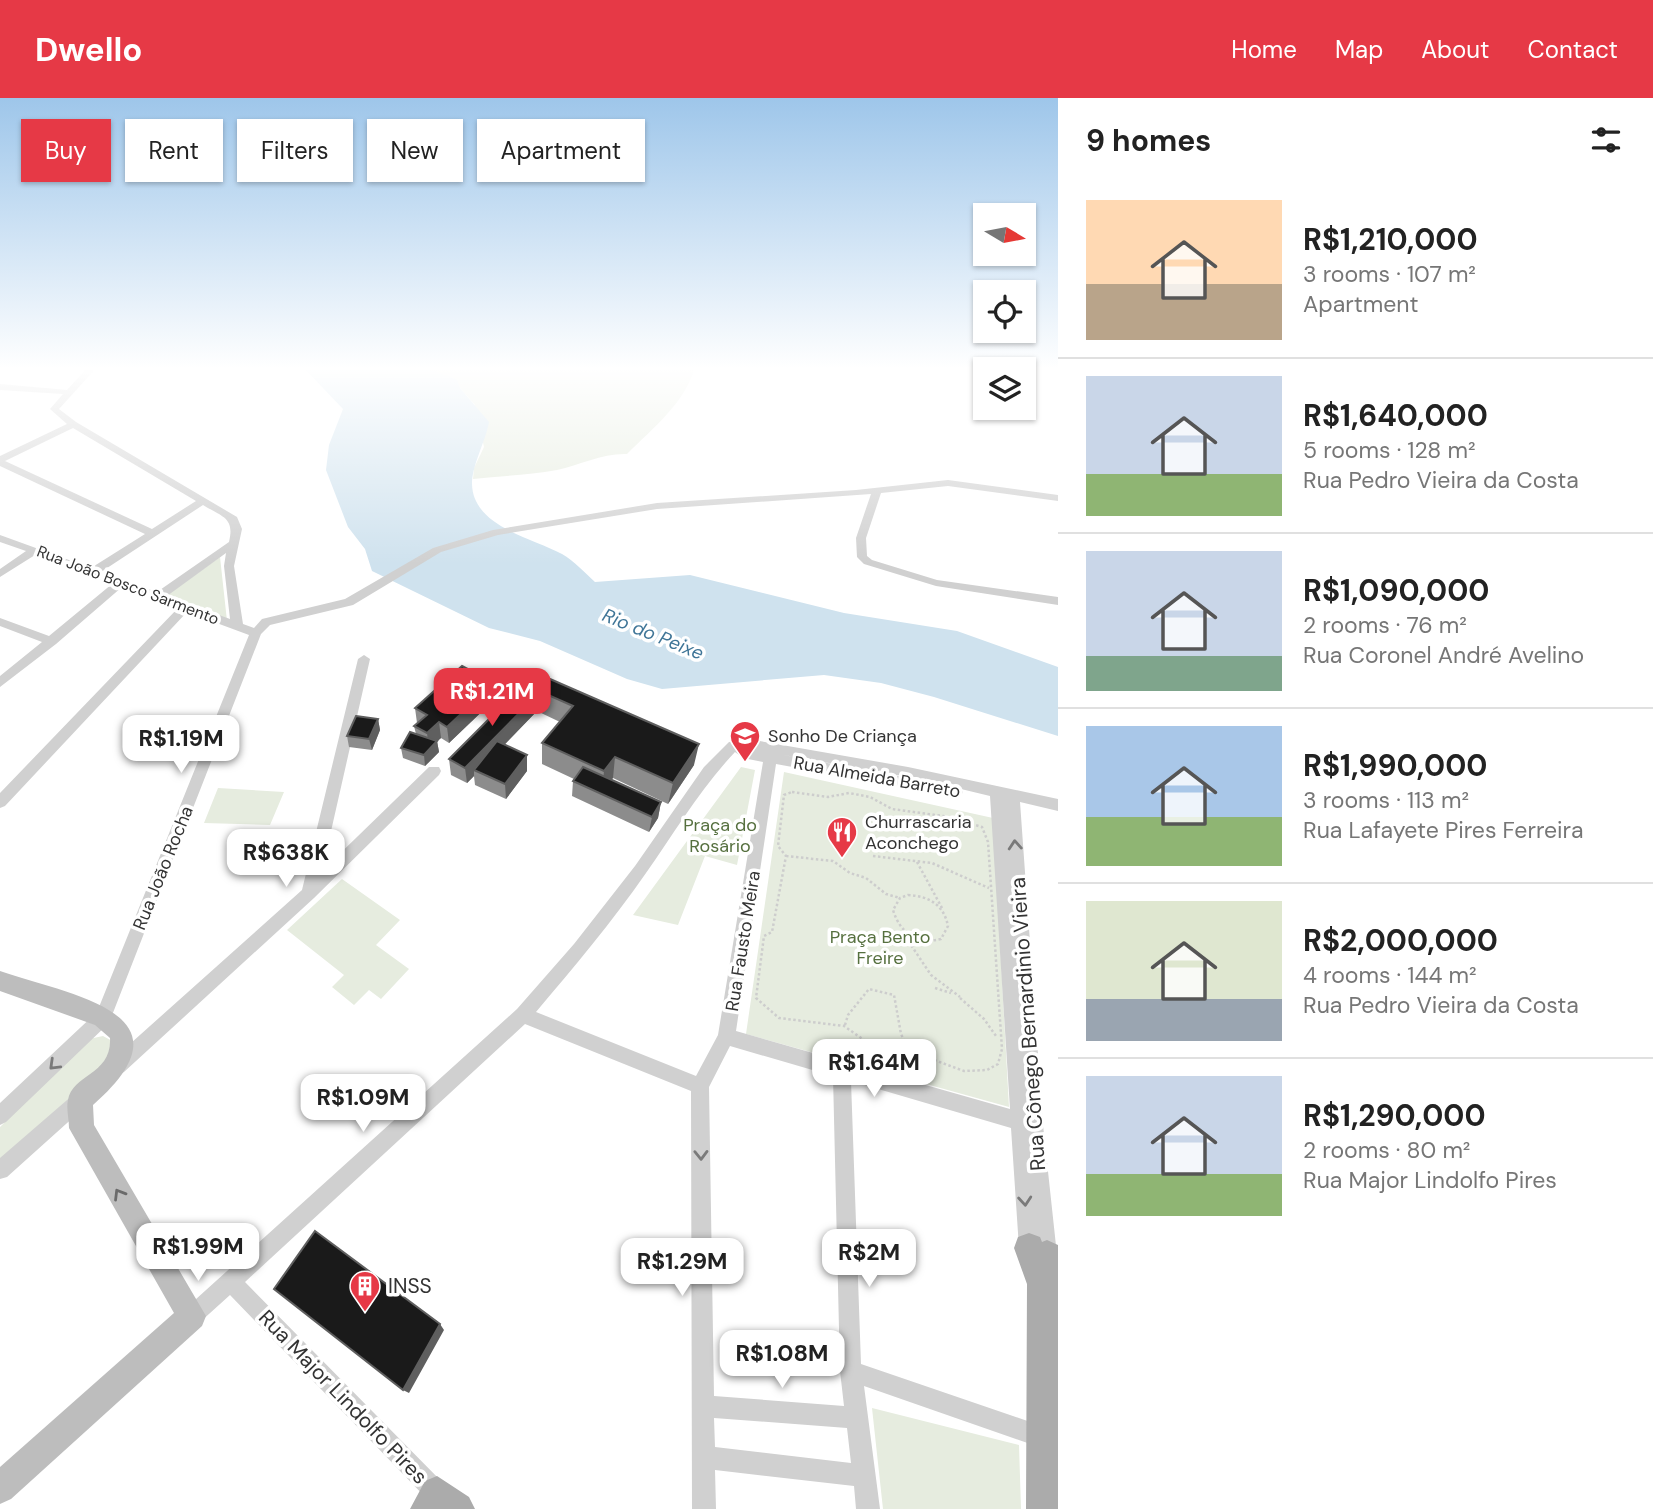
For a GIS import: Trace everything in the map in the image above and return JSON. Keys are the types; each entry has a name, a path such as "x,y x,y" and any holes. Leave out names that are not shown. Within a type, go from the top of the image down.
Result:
{"main road":[{"path":"1044,1262 1041,1437 1044,1509"}],"street":[{"path":"0,461 58,432"},
{"path":"87,432 233,519 237,529 229,566 237,626"},
{"path":"0,448 26,448"},
{"path":"0,461 152,533"},
{"path":"256,633 266,622 326,610 366,593 437,550 479,536 656,506 958,483 1058,498"},
{"path":"877,491 861,538 862,557 875,565 936,583 1058,601"},
{"path":"93,572 204,500"},
{"name":"Rua João Bosco Sarmento","path":"0,538 256,633"},
{"path":"159,596 232,544"},
{"path":"0,575 35,550"},
{"path":"0,683 120,583"},
{"path":"0,803 185,607"},
{"path":"0,622 52,641"},
{"name":"Rua João Rocha","path":"103,1017 256,633"},
{"path":"309,893 364,659"},
{"name":"Rua Almeida Barreto","path":"523,1015 580,949 640,870 709,771 739,747 1058,805"},
{"name":"Rua Fausto Meira","path":"700,1086 726,1037 739,972 772,753"},
{"path":"0,1170 309,893 433,771"},
{"name":"Rua Cônego Bernardinio Vieira","path":"1005,797 1026,1122 1044,1262"},
{"path":"0,981 103,1017 121,1033 122,1056 118,1066"},
{"path":"0,1488 231,1282 523,1015 700,1086 705,1509"},
{"path":"0,1116 103,1017"},
{"path":"726,1037 1026,1122"},
{"path":"842,1070 850,1371 868,1509"},
{"path":"80,1100 82,1128 192,1316"},
{"name":"Rua Major Lindolfo Pires","path":"231,1282 441,1504"},
{"path":"850,1371 1041,1437"},
{"path":"704,1406 856,1418"},
{"path":"704,1457 864,1476"}],"path":[{"path":"786,856 772,932 764,936 756,998 773,1016 788,1022 844,1026 871,1045 909,1050 953,1069 976,1073 989,1071 998,1065 1001,1042 988,834 982,827 943,816 892,809 870,797 849,793 828,797 792,792 784,795 778,846 786,856 833,861 850,873 866,878 886,894 900,898 922,896 943,910"},
{"path":"873,856 932,863 991,890"},
{"path":"901,930 918,940 941,939 948,926 943,910 917,862"},
{"path":"900,898 893,910 901,930 931,975 984,1018 1001,1042"},
{"path":"934,988 960,998"},
{"path":"844,1026 848,1016 869,989 894,995 901,1034 909,1050"}],"green space":[{"path":"481,432 649,432 627,454 600,457 557,470 473,479 474,468 484,447"},
{"path":"220,557 227,621 163,598"},
{"name":"Praça do Rosário","path":"741,767 755,770 737,865 705,856 678,925 633,915"},
{"name":"Praça Bento Freire","path":"784,772 993,818 1009,1107 746,1034"},
{"path":"218,788 284,792 270,825 204,823"},
{"path":"342,879 400,920 376,945 409,969 381,999 369,990 354,1005 332,987 344,975 287,930"},
{"path":"103,1036 114,1042 111,1060 0,1163 0,1127 89,1039"},
{"path":"872,1408 1019,1445 1021,1509 883,1509"}],"water":[{"name":"Rio do Peixe","path":"334,432 487,432 474,469 472,484 475,499 482,511 506,529 562,554 595,582 690,575 844,613 957,631 1058,667 1058,736 881,683 824,675 662,689 627,679 540,641 489,628 372,571 365,549 348,527 326,470 329,445"}],"building":[{"path":"462,666 494,683 447,727 439,722 427,733 414,726 427,715 415,708"},
{"path":"550,679 699,744 673,783 615,757 604,771 542,743 573,706 539,691"},
{"path":"520,688 536,696 465,768 449,759"},
{"path":"356,716 378,719 369,739 347,736"},
{"path":"410,732 437,741 424,755 401,748"},
{"path":"497,741 527,755 505,784 474,770"},
{"path":"583,767 661,802 652,817 573,781"},
{"name":"INSS","path":"315,1231 440,1324 403,1390 274,1289"}],"place":[{"name":"Sonho De Criança","path":"745,763"},
{"name":"Churrascaria Aconchego","path":"842,859"},
{"name":"INSS","path":"365,1313"}]}
